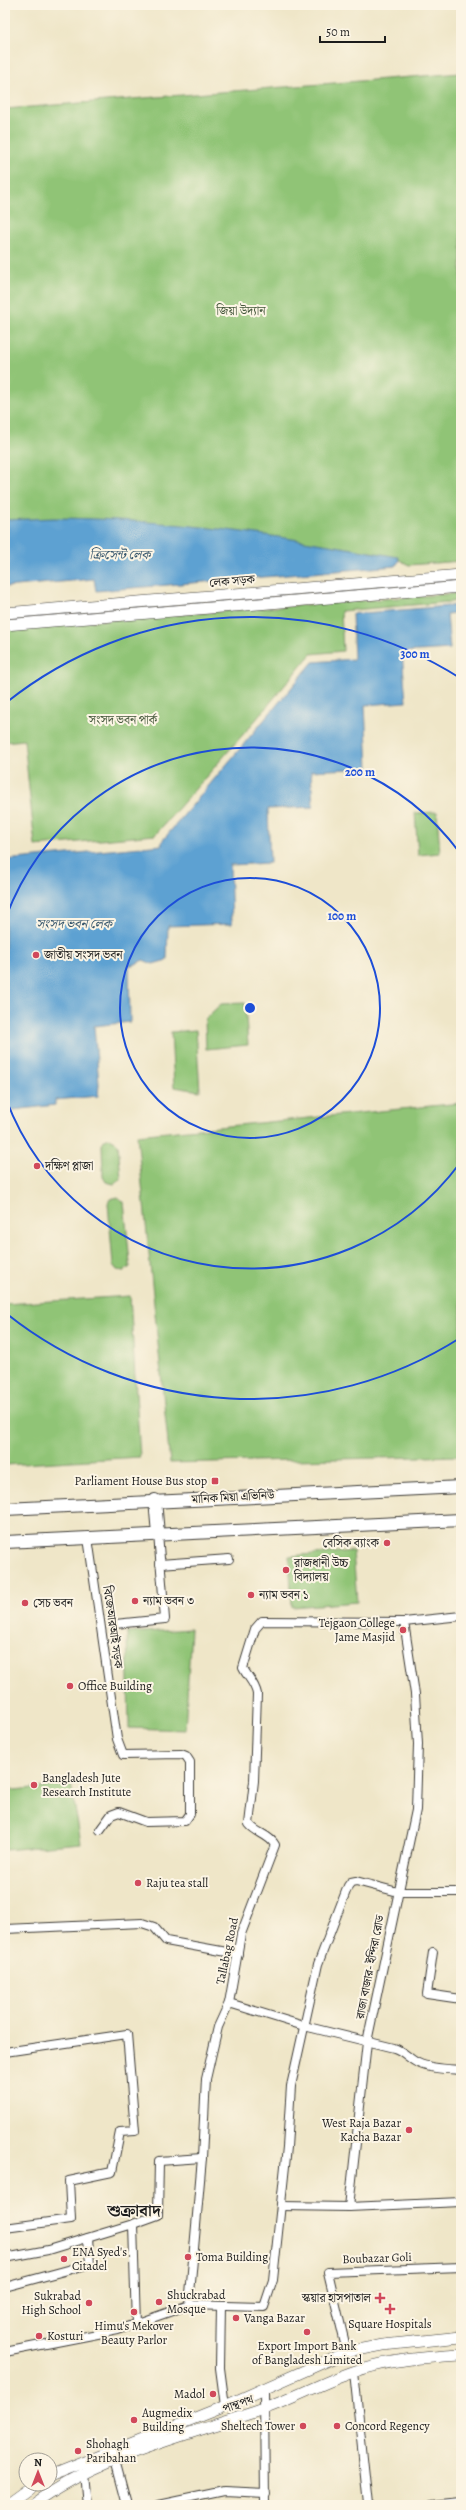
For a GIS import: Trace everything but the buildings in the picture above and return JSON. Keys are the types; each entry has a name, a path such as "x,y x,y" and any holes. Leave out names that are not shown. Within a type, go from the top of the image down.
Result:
{"highway":[{"name":"মানিক মিয়া এভিনিউ","path":"5,1510 155,1500 461,1487"},
{"path":"155,1500 158,1534"},
{"path":"5,1542 461,1520"}],"main road":[{"name":"লেক সড়ক","path":"5,613 461,575"},
{"path":"5,625 461,587"},
{"name":"পান্থপথ","path":"58,2473 226,2406 347,2352 383,2345 461,2337"},
{"name":"পান্থপথ","path":"32,2505 84,2473 115,2460 266,2409 354,2372 381,2365 461,2355"},
{"path":"6,2505 24,2492"}],"street":[{"path":"115,1624 165,1619 158,1534"},
{"name":"বিজেআরআই সড়ক","path":"88,1538 117,1739 123,1755 181,1754 186,1756 190,1762 190,1814 185,1821 146,1822 119,1812 111,1815 100,1830"},
{"path":"160,1564 228,1559"},
{"path":"404,1622 461,1616"},
{"name":"Tallabag Road","path":"189,2305 202,2158 206,2079 218,2027 228,2003 248,1911 275,1845 272,1838 254,1830 249,1824 254,1782 258,1694 254,1683 243,1668 255,1629 262,1621 404,1622"},
{"name":"রাজা বাজার- ইন্দিরা রোড","path":"349,2207 367,2042 416,1810 418,1744 415,1694 404,1622"},
{"path":"5,2352 136,2325 189,2305 262,2308 265,2306 273,2280 291,2086 318,1964 348,1886 351,1882 356,1881 398,1892 461,1892"},
{"path":"5,1929 142,1923 154,1927 166,1941 238,1954"},
{"path":"433,1952 427,1994 461,1999"},
{"path":"228,2003 304,2026 394,2048 404,2052 417,2063 431,2067 461,2070"},
{"path":"5,2052 127,2034 135,2131 120,2132 112,2172 69,2181 72,2219 5,2228"},
{"path":"5,2258 48,2250 158,2215 159,2161 202,2158"},
{"path":"281,2206 349,2207 461,2202"},
{"path":"133,2224 136,2325"},
{"path":"5,2287 90,2264 88,2238"},
{"name":"Boubazar Goli","path":"347,2352 328,2272 461,2267"},
{"path":"220,2306 220,2368 226,2406"},
{"path":"354,2372 368,2505"},
{"path":"264,2389 266,2409 265,2505"},
{"path":"115,2460 127,2505"},
{"path":"84,2473 87,2505"},
{"path":"158,2505 224,2491 266,2493"},
{"path":"432,2505 461,2502"}],"green space":[{"name":"জিয়া উদ্যান","path":"461,73 461,561 409,565 394,557 5,521 5,109"},
{"name":"সংসদ ভবন পার্ক","path":"461,593 461,601 341,611 343,651 311,654 254,722 155,835 35,846 24,740 5,742 5,628"},
{"path":"437,812 440,853 418,855 415,813"},
{"path":"245,1003 248,1045 206,1049 205,1019 221,1004"},
{"path":"196,1030 200,1091 174,1087 171,1032"},
{"path":"461,1103 461,1456 170,1463 137,1135"},
{"path":"109,1138 118,1144 121,1179 114,1184 106,1182 103,1177 102,1145 103,1141"},
{"path":"118,1197 124,1202 130,1263 130,1267 124,1271 117,1270 113,1265 108,1203 110,1199"},
{"path":"130,1296 140,1457 5,1465 5,1304"},
{"path":"353,1551 357,1602 292,1607 289,1556"},
{"path":"191,1629 185,1730 129,1728 127,1633"},
{"path":"71,1784 81,1843 5,1850 5,1791"}],"water":[{"name":"ক্রিসেন্ট লেক","path":"54,518 142,522 227,530 355,549 398,557 399,560 396,566 96,591 94,579 5,587 5,520"},
{"name":"সংসদ ভবন লেক","path":"461,605 461,612 447,614 450,649 402,652 406,702 365,705 368,768 311,771 313,807 268,809 270,863 230,865 232,924 168,926 167,960 153,964 143,960 134,965 129,965 130,1022 94,1026 99,1084 98,1096 55,1100 55,1105 5,1111 5,860 162,845 162,841 313,662 354,659 352,614"}],"place":[{"name":"জাতীয় সংসদ ভবন","path":"36,955"},
{"name":"দক্ষিণ প্লাজা","path":"37,1166"},
{"name":"Parliament House Bus stop","path":"215,1481"},
{"name":"বেসিক ব্যাংক","path":"387,1543"},
{"name":"রাজধানী উচ্চ বিদ্যালয়","path":"286,1570"},
{"name":"ন্যাম ভবন ১","path":"251,1595"},
{"name":"ন্যাম ভবন ৩","path":"135,1601"},
{"name":"সেচ ভবন","path":"25,1603"},
{"name":"Tejgaon College Jame Masjid","path":"403,1630"},
{"name":"Office Building","path":"70,1686"},
{"name":"Bangladesh Jute Research Institute","path":"34,1785"},
{"name":"Raju tea stall","path":"138,1883"},
{"name":"West Raja Bazar Kacha Bazar","path":"409,2130"},
{"name":"Toma Building","path":"188,2257"},
{"name":"ENA Syed's Citadel","path":"64,2259"},
{"name":"স্কয়ার হাসপাতাল","path":"380,2298"},
{"name":"Shuckrabad Mosque","path":"159,2302"},
{"name":"Sukrabad High School","path":"89,2303"},
{"name":"Square Hospitals","path":"390,2309"},
{"name":"Himu's Mekover Beauty Parlor","path":"134,2312"},
{"name":"Vanga Bazar","path":"236,2318"},
{"name":"Export Import Bank of Bangladesh Limited","path":"307,2332"},
{"name":"Kosturi","path":"39,2336"},
{"name":"Madol","path":"213,2394"},
{"name":"Augmedix Building","path":"134,2420"},
{"name":"Sheltech Tower","path":"303,2426"},
{"name":"Concord Regency","path":"337,2426"},
{"name":"Shohagh Paribahan","path":"78,2451"}],"district":[{"name":"শুক্রাবাদ","path":"134,2211"}]}
